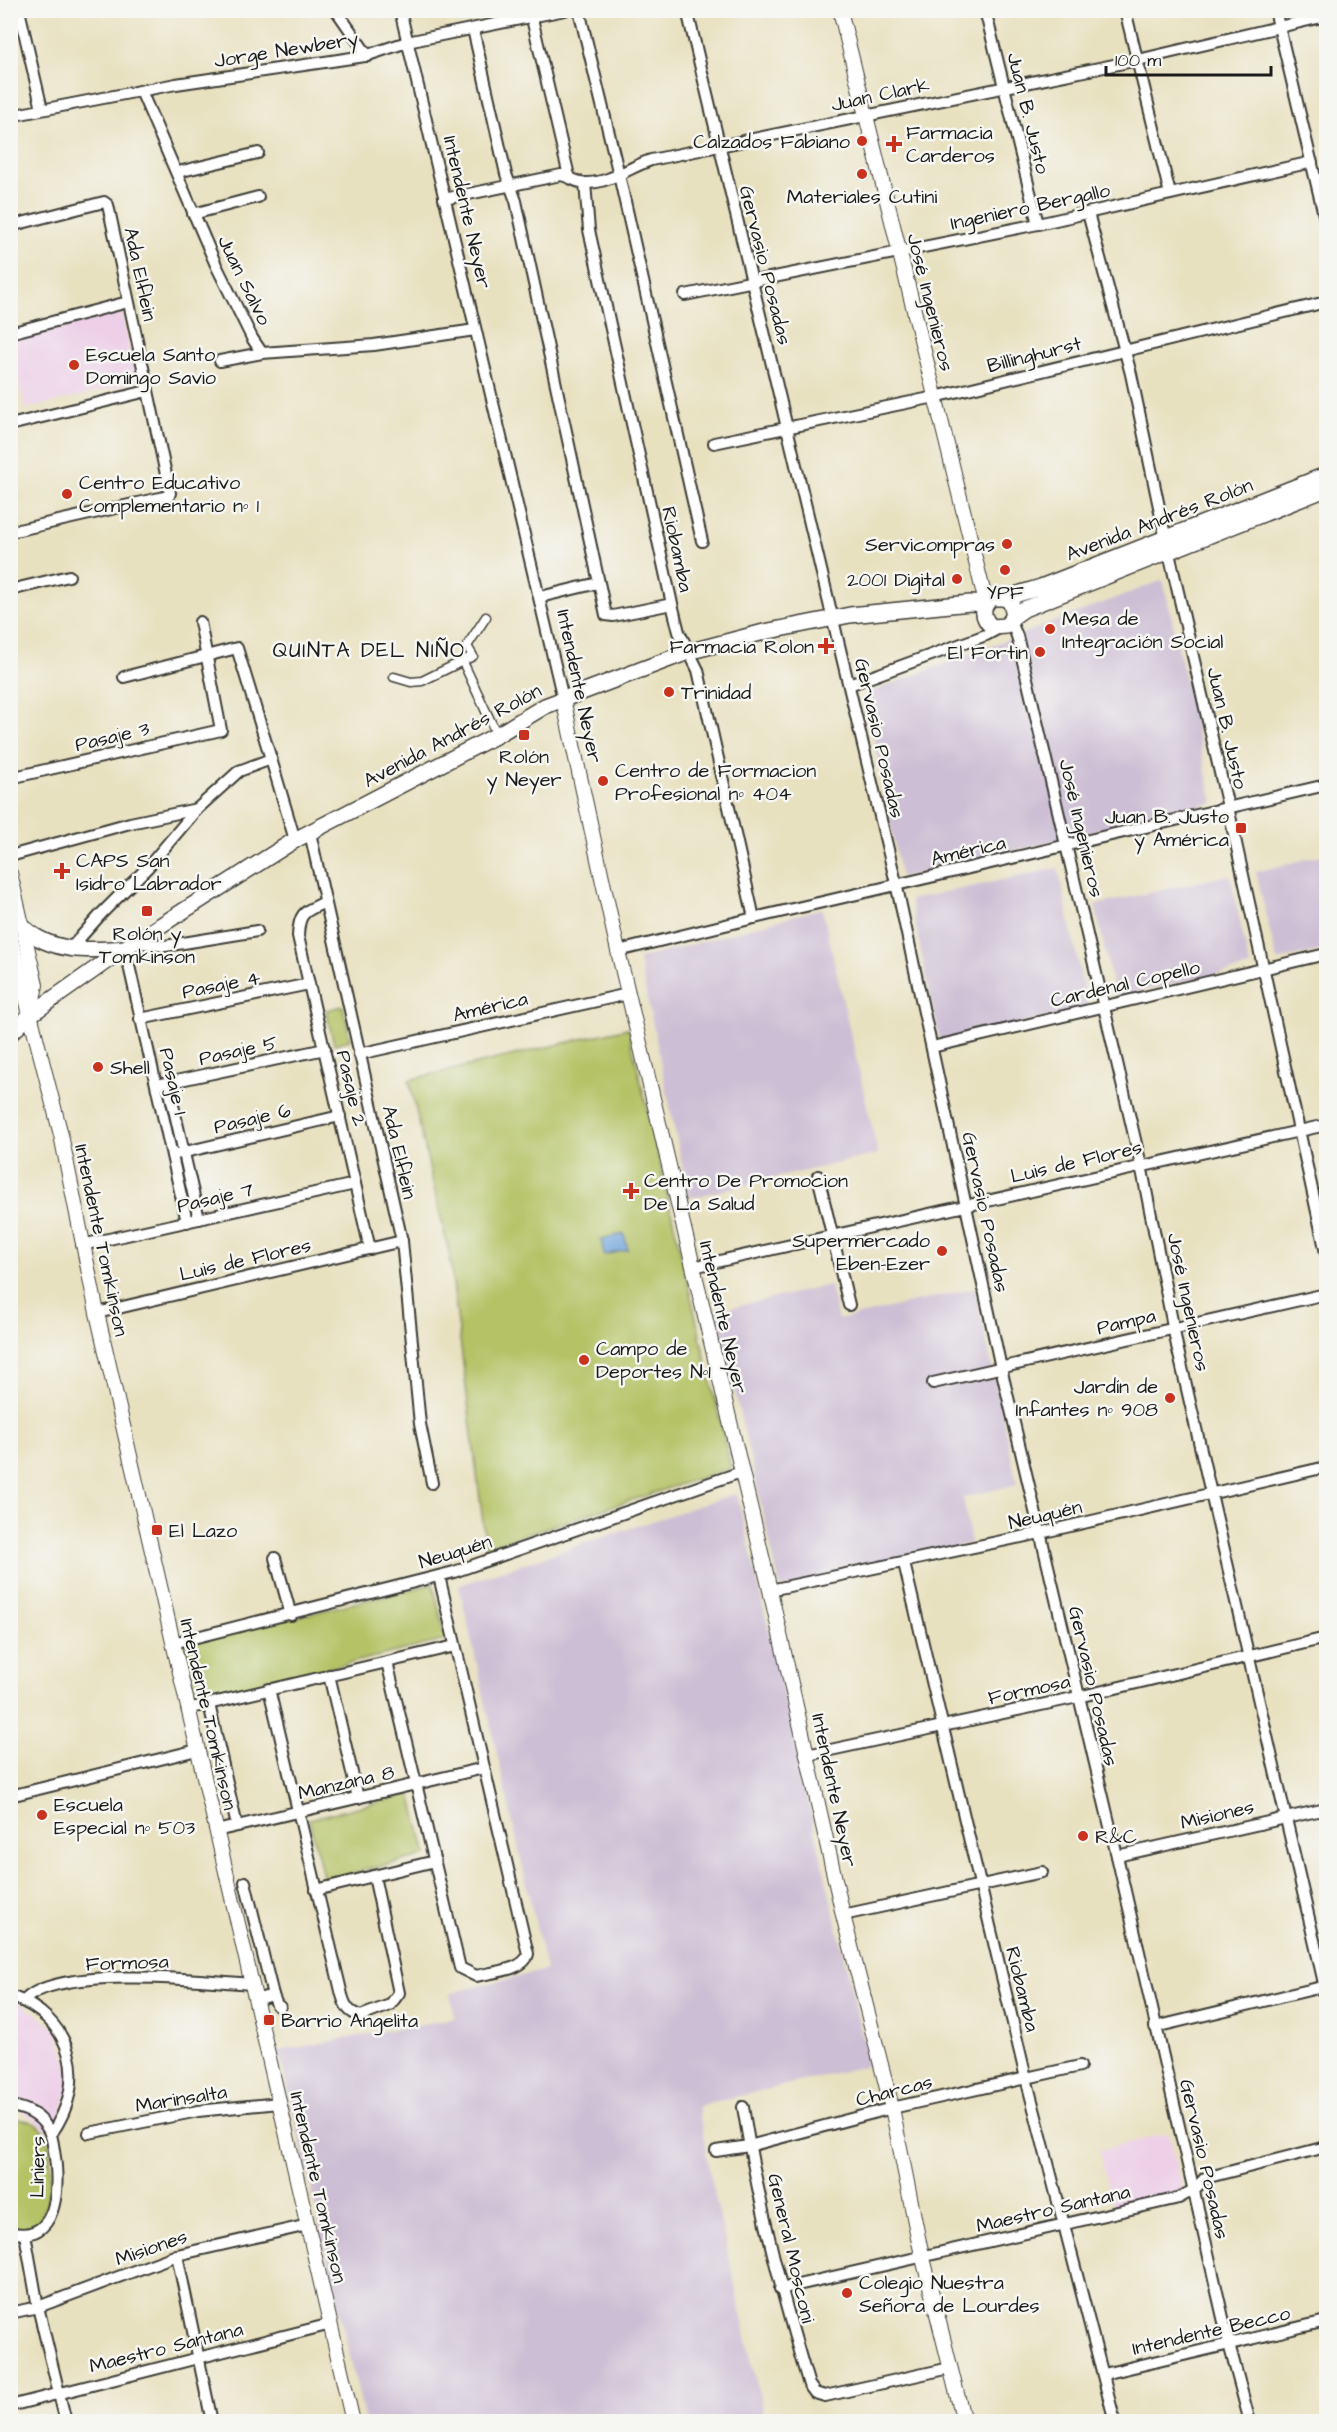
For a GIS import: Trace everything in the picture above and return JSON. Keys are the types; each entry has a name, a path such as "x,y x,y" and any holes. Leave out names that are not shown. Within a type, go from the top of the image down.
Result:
{"main road":[{"name":"Avenida Andrés Rolón","path":"985,606 985,621 992,627 1008,622 1024,609 1326,476"},
{"name":"Avenida Andrés Rolón","path":"10,1034 30,1015 131,945 295,840 498,735 545,706 688,652 764,632 832,617 967,603 985,606 998,597 1005,598 1167,546 1326,489"},
{"path":"1005,598 1011,603 1008,622"},
{"path":"17,932 70,949 91,951 131,945"}],"street":[{"path":"19,10 42,109"},
{"path":"336,10 368,56"},
{"name":"Intendente Neyer","path":"400,10 540,597 618,951 770,1590 843,1916 892,2108 923,2255 964,2421"},
{"name":"Jorge Newbery","path":"10,116 141,91 368,56 407,42 473,29 531,14 565,10"},
{"path":"579,10 702,541"},
{"name":"Gervasio Posadas","path":"687,10 897,885 1001,1368 1195,2189 1229,2344 1250,2421"},
{"name":"José Ingenieros","path":"840,10 985,606"},
{"name":"Juan B. Justo","path":"985,10 1038,224"},
{"path":"1125,10 1170,194"},
{"path":"1275,10 1312,162 1323,193 1326,223"},
{"path":"531,14 568,176"},
{"name":"Juan Clark","path":"585,183 619,175 651,160 1138,60 1326,16"},
{"path":"473,29 506,174 516,201 606,615 613,616 672,604"},
{"name":"Juan Salvo","path":"141,91 226,286 262,353 374,345 476,330"},
{"path":"178,172 258,153"},
{"name":"Ingeniero Bergallo","path":"685,295 1038,224 1312,162"},
{"path":"444,199 561,176 568,176 585,183"},
{"name":"Riobamba","path":"585,183 589,230 672,604 679,632 698,670 754,918"},
{"path":"193,213 258,197"},
{"name":"Ada Elflein","path":"10,226 106,203 169,495 10,532"},
{"name":"Juan B. Justo","path":"1088,213 1124,350 1301,1131 1304,1155 1326,1252"},
{"path":"10,333 128,302"},
{"name":"Billinghurst","path":"714,443 935,397 1326,302"},
{"path":"220,361 262,353"},
{"path":"11,423 147,391"},
{"path":"10,590 69,576"},
{"path":"540,597 598,583"},
{"path":"394,677 411,682 422,681 473,656 467,646 486,617"},
{"path":"200,622 206,657"},
{"path":"849,685 1008,622"},
{"name":"José Ingenieros","path":"1008,622 1017,636 1067,846 1141,1165 1173,1329 1326,1988"},
{"path":"123,677 206,657 233,647 239,650 295,840"},
{"name":"Pasaje 3","path":"10,778 221,730 206,657"},
{"path":"463,662 498,735"},
{"path":"70,949 148,867 197,809 239,771 271,759"},
{"name":"América","path":"618,951 1326,785"},
{"path":"10,856 130,823 197,809"},
{"name":"Ada Elflein","path":"310,833 402,1241 420,1424 432,1483"},
{"name":"Intendente Tomkinson","path":"10,873 17,932 36,985 30,1015 60,1135 97,1313 187,1709 353,2421"},
{"name":"Pasaje 2","path":"325,902 304,911 299,921 298,936 370,1249"},
{"path":"131,945 165,946 257,931"},
{"name":"Pasaje 1","path":"131,945 140,1019 184,1153 199,1219"},
{"name":"Cardenal Copello","path":"932,1047 1326,954"},
{"name":"Pasaje 4","path":"140,1019 309,984"},
{"name":"América","path":"359,1054 628,994"},
{"name":"Pasaje 5","path":"162,1084 325,1049"},
{"name":"Pasaje 1","path":"162,1084 172,1155 187,1222"},
{"name":"Pasaje 6","path":"172,1155 340,1116"},
{"name":"Luis de Flores","path":"693,1267 1326,1125"},
{"path":"818,1176 849,1305"},
{"name":"Pasaje 7","path":"82,1245 355,1184"},
{"name":"Luis de Flores","path":"97,1313 402,1241"},
{"name":"Pampa","path":"933,1383 1326,1294"},
{"name":"Neuquén","path":"770,1590 1040,1533 1326,1467"},
{"name":"Neuquén","path":"173,1643 439,1576 741,1472"},
{"path":"275,1558 291,1615"},
{"name":"Riobamba","path":"904,1563 1026,2078 1115,2421"},
{"path":"387,1662 460,1968 476,1976 520,1965 527,1960 528,1954 439,1576"},
{"name":"Formosa","path":"807,1755 1078,1697 1326,1638"},
{"path":"187,1709 455,1646"},
{"path":"329,1675 358,1798"},
{"path":"269,1689 345,2006 358,2015 370,2015 390,2005 399,1993 374,1876"},
{"path":"209,1704 237,1826"},
{"path":"10,1796 197,1750"},
{"name":"Manzana 8","path":"216,1831 484,1768"},
{"name":"Misiones","path":"1117,1856 1286,1816 1326,1809"},
{"path":"316,1890 435,1862"},
{"path":"843,1916 1042,1872"},
{"path":"245,1882 273,1995 280,2007"},
{"name":"Formosa","path":"25,2000 33,1992 56,1984 111,1978 170,1977 251,1984"},
{"path":"1155,2027 1326,1988"},
{"path":"10,1995 25,2000"},
{"path":"255,2000 273,1995"},
{"name":"Liniers","path":"25,2000 50,2019 59,2032 71,2061 72,2076 67,2107 51,2134 57,2196 52,2216 39,2228 25,2234"},
{"name":"Charcas","path":"716,2151 749,2146 892,2108 1080,2066"},
{"name":"Marinsalta","path":"89,2133 198,2111 279,2103"},
{"path":"10,2106 28,2111 38,2117 51,2134"},
{"name":"General Mosconi","path":"743,2107 749,2146 780,2289 809,2385 815,2393 825,2396 950,2368"},
{"name":"Maestro Santana","path":"780,2289 1179,2198 1195,2189 1206,2178 1326,2148"},
{"name":"Misiones","path":"10,2313 38,2307 177,2255 308,2225"},
{"path":"10,2232 25,2234 38,2307 66,2421"},
{"path":"177,2255 212,2421"},
{"name":"Intendente Becco","path":"1104,2374 1326,2321"},
{"name":"Maestro Santana","path":"10,2406 331,2324"}],"shaded area":[{"name":"Escuela Santo Domingo Savio","path":"120,307 138,382 25,409 11,348 10,332"},
{"path":"13,443 20,480 11,483 11,444"},
{"path":"1163,580 1213,803 901,878 865,694"},
{"path":"1326,854 1326,949 1277,961 1256,872"},
{"path":"1058,868 1088,1009 940,1041 910,900"},
{"path":"1230,875 1250,967 1115,997 1095,905"},
{"path":"822,908 878,1154 689,1198 639,959"},
{"path":"830,1285 838,1320 975,1288 1017,1484 963,1498 971,1543 781,1590 716,1311"},
{"path":"737,1493 869,2065 698,2106 709,2169 765,2421 365,2421 279,2051 455,2018 450,1993 546,1970 459,1585"},
{"path":"10,1995 56,2029 73,2081 52,2134 13,2105 10,2095 10,2039 16,2038"},
{"path":"1169,2133 1183,2192 1113,2208 1099,2150"}],"green space":[{"path":"343,1006 350,1040 334,1044 326,1010"},
{"name":"Campo de Deportes Nº1","path":"628,1028 731,1468 486,1547 449,1252 409,1080"},
{"path":"433,1584 446,1640 198,1699 185,1644"},
{"path":"411,1794 426,1855 324,1880 309,1819"},
{"path":"10,2118 27,2120 38,2125 45,2133 50,2149 49,2193 44,2212 33,2225 23,2228 11,2227"}],"water":[{"path":"624,1234 628,1250 604,1255 601,1239"}],"place":[{"name":"Calzados Fabiano","path":"862,141"},
{"name":"Farmacia Carderos","path":"894,144"},
{"name":"Materiales Cutini","path":"862,174"},
{"name":"Escuela Santo Domingo Savio","path":"74,365"},
{"name":"Centro Educativo Complementario nº 1","path":"67,494"},
{"name":"Servicompras","path":"1007,544"},
{"name":"YPF","path":"1005,570"},
{"name":"2001 Digital","path":"957,579"},
{"name":"Mesa de Integración Social","path":"1050,629"},
{"name":"Farmacia Rolon","path":"826,646"},
{"name":"El Fortin","path":"1040,652"},
{"name":"Trinidad","path":"669,692"},
{"name":"Rolón y Neyer","path":"524,735"},
{"name":"Centro de Formacion Profesional nº 404","path":"603,781"},
{"name":"Juan B. Justo y América","path":"1241,828"},
{"name":"CAPS San Isidro Labrador","path":"62,871"},
{"name":"Rolón y Tomkinson","path":"147,911"},
{"name":"Shell","path":"98,1067"},
{"name":"Centro De Promocion De La Salud","path":"631,1191"},
{"name":"Supermercado Eben-Ezer","path":"942,1251"},
{"name":"Campo de Deportes Nº1","path":"584,1360"},
{"name":"Jardín de Infantes nº 908","path":"1170,1398"},
{"name":"El Lazo","path":"157,1530"},
{"name":"Escuela Especial nº 503","path":"42,1815"},
{"name":"R&C","path":"1083,1836"},
{"name":"Barrio Angelita","path":"269,2020"},
{"name":"Colegio Nuestra Señora de Lourdes","path":"847,2293"}],"district":[{"name":"QUINTA DEL NIÑO","path":"369,650"}]}
